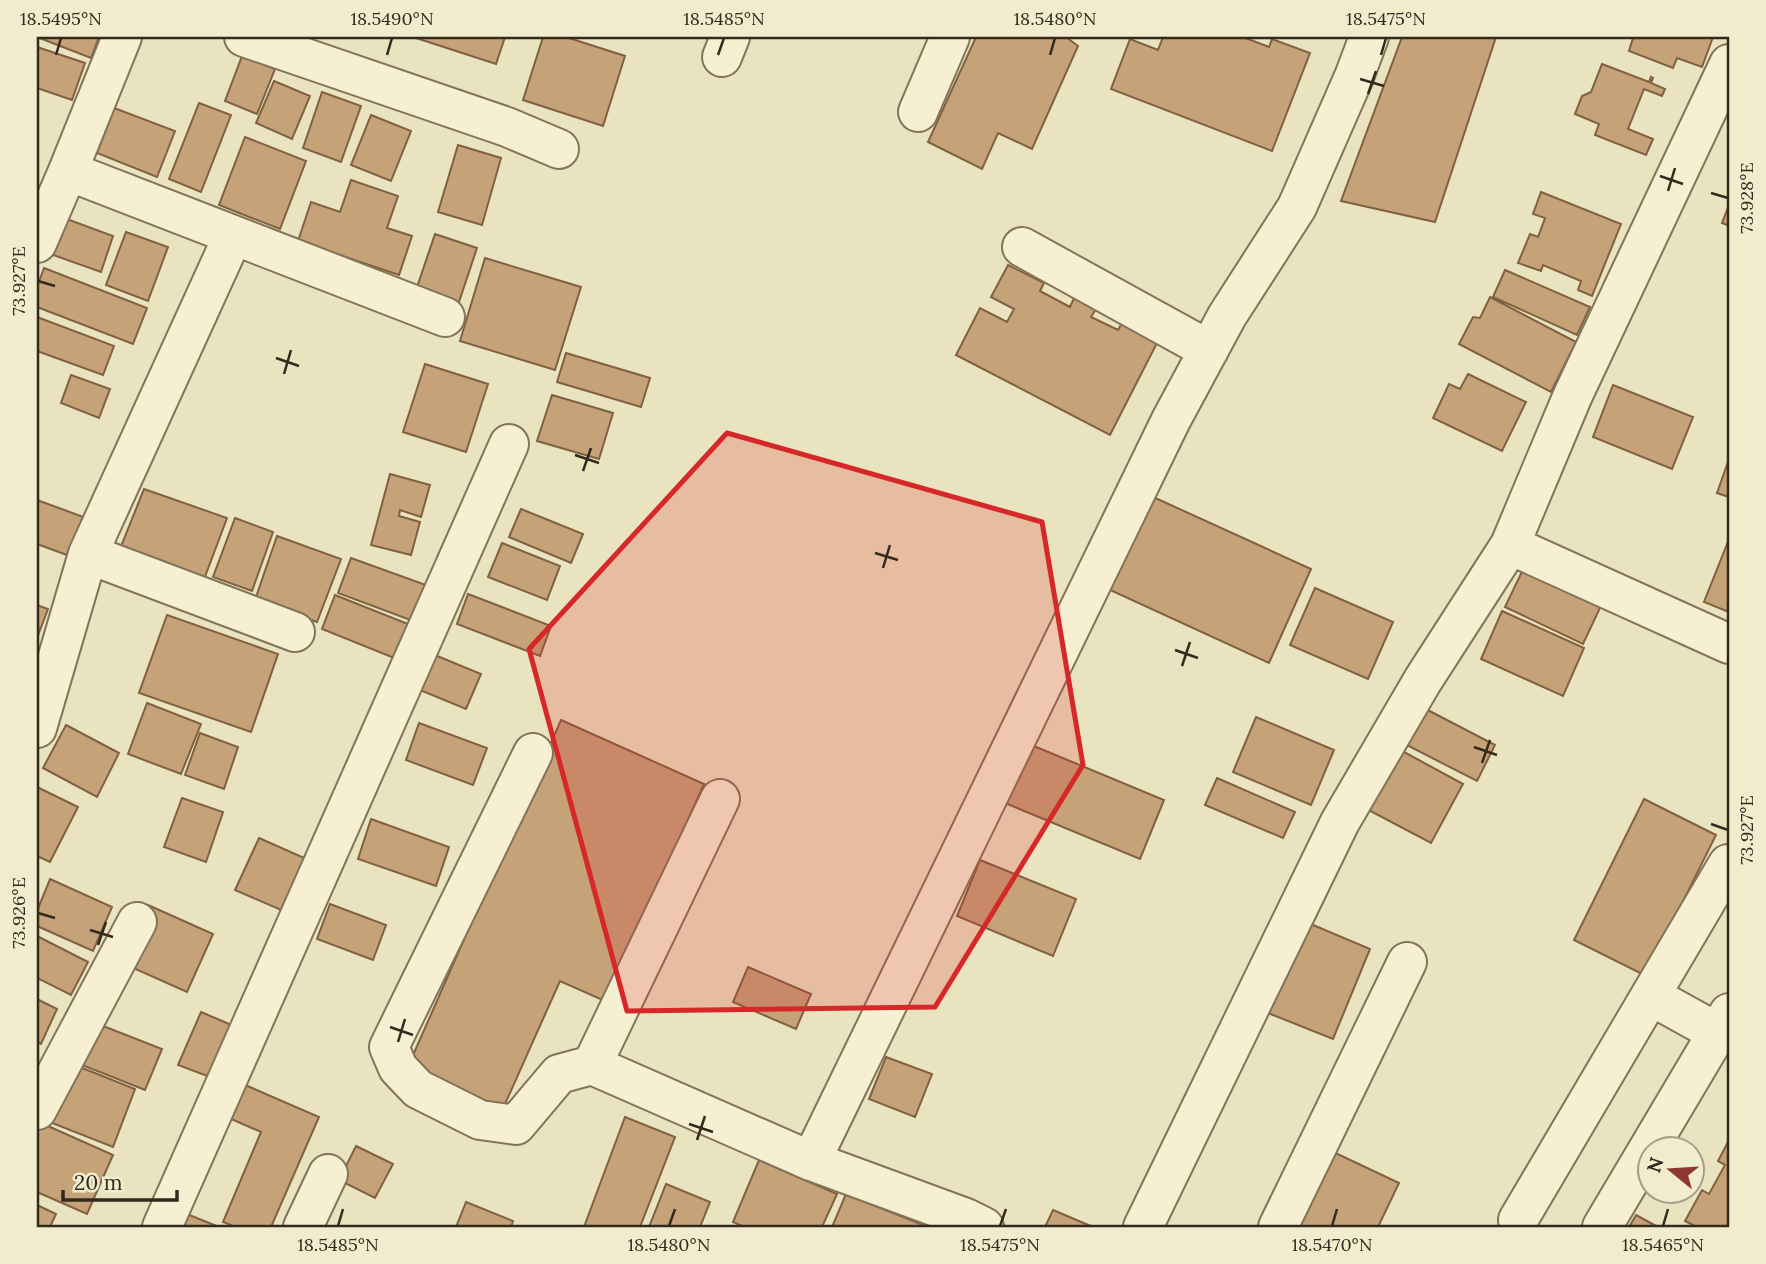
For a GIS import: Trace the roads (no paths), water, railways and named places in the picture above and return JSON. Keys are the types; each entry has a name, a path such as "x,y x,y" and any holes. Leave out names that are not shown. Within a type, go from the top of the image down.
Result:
{"street":[{"path":"37,243 121,37"},
{"path":"244,37 507,127 559,149"},
{"path":"918,112 950,37"},
{"path":"811,1161 1171,420 1227,317 1297,207 1369,37"},
{"path":"1143,1227 1340,822 1423,680 1510,545 1573,396 1729,64"},
{"path":"68,171 445,317"},
{"path":"37,728 88,554 233,236"},
{"path":"1022,247 1209,350"},
{"path":"162,1227 509,444"},
{"path":"1510,545 1729,644"},
{"path":"88,554 295,632"},
{"path":"533,753 389,1047 398,1068 418,1089 480,1120 516,1125 559,1074 603,1070 811,1161 984,1227"},
{"path":"603,1070 720,799"},
{"path":"1518,1220 1728,864"},
{"path":"37,1111 137,922"},
{"path":"1278,1227 1407,962"},
{"path":"1602,1227 1723,1023 1651,996"},
{"path":"303,1227 328,1174"}]}
